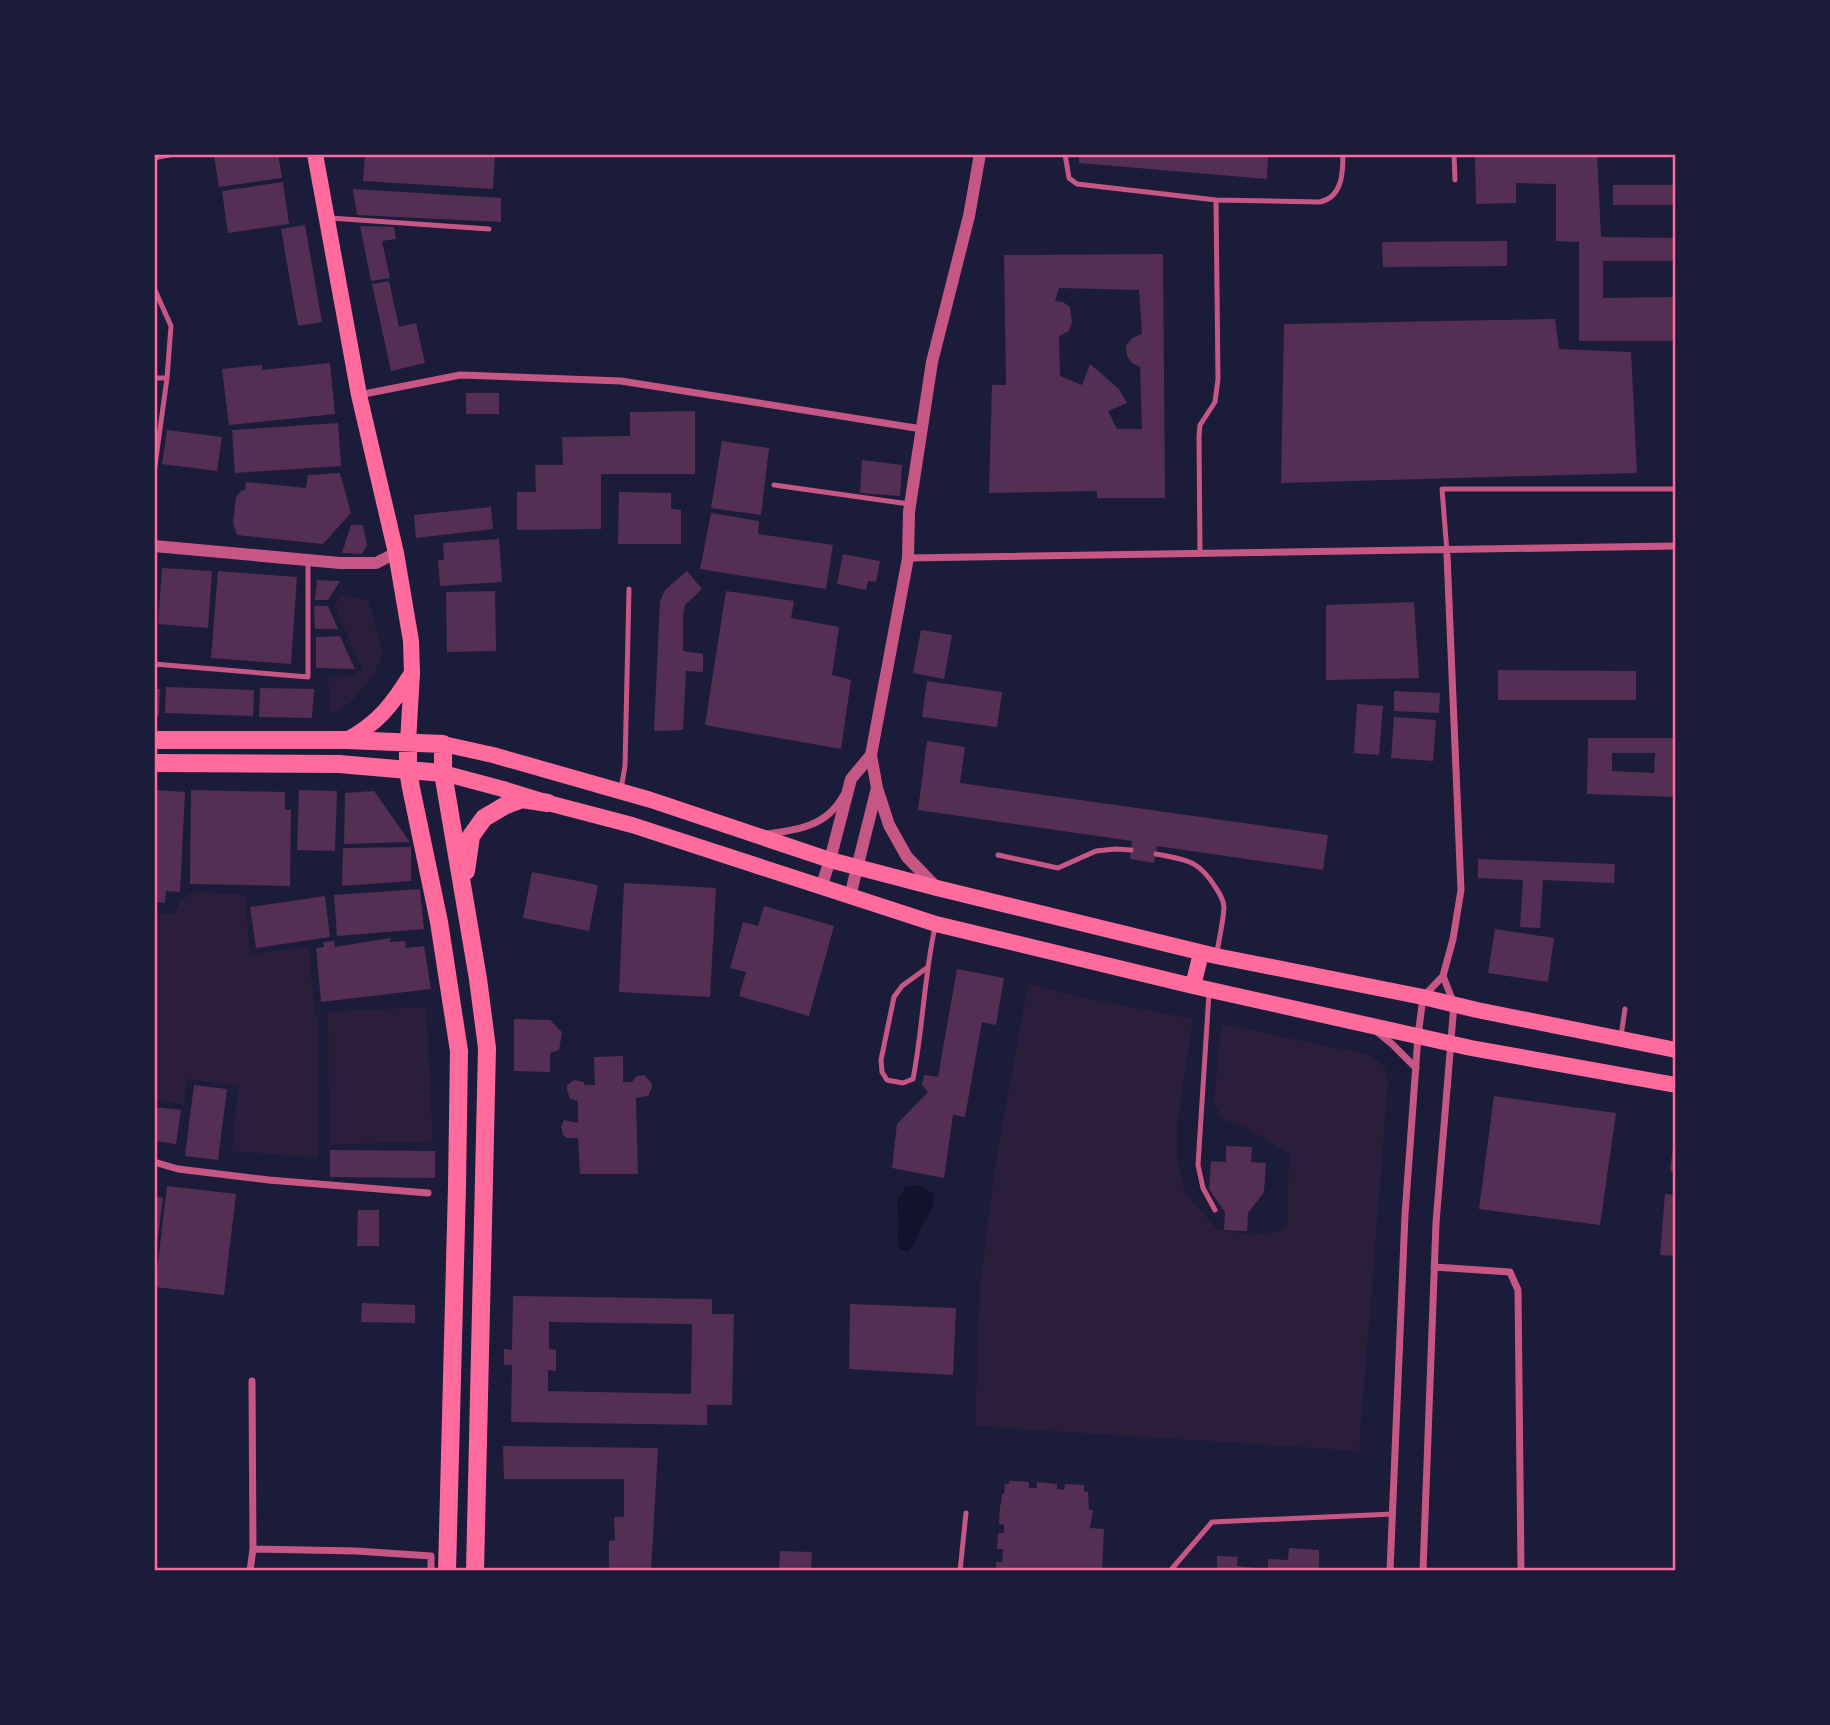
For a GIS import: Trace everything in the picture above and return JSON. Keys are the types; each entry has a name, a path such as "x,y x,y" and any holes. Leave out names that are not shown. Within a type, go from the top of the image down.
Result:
{"highway":[{"path":"154,740 347,740 443,744 443,773 487,1048 475,1571"},
{"path":"408,742 408,769 439,922 459,1051 447,1571"},
{"path":"154,763 339,764 443,773"},
{"path":"465,902 468,847 471,836 484,818 522,799 548,803"}],"main road":[{"path":"315,154 359,396 396,553 411,641 408,742"},
{"path":"347,740 364,730 387,710 412,673"},
{"path":"443,744 493,755 621,792 857,868 937,888 1208,954 1676,1050"},
{"path":"443,773 632,825 936,924 1201,988 1471,1048 1676,1085"},
{"path":"1201,988 1208,954"}],"street":[{"path":"937,888 907,857 888,825 871,755 908,558 911,504 932,362 969,216 981,154"},
{"path":"359,396 460,375 621,381 922,429"},
{"path":"154,546 308,561 376,563 396,553"},
{"path":"908,558 1447,552 1676,546"},
{"path":"1390,1571 1405,1214 1418,1036 1423,997 1443,976 1453,939 1461,890 1447,552"},
{"path":"752,835 798,830 831,813 851,779 871,755"},
{"path":"821,888 831,860 851,779"},
{"path":"850,897 877,788"},
{"path":"1423,1571 1436,1223 1454,1004 1443,976"},
{"path":"1365,1024 1386,1039 1416,1068"},
{"path":"154,1162 178,1169 269,1180 428,1193"},
{"path":"1434,1267 1510,1272 1518,1290 1521,1571"},
{"path":"250,1571 253,1549 252,1381"},
{"path":"253,1549 431,1556 431,1571"}],"lane":[{"path":"154,158 174,154"},
{"path":"1065,154 1069,178 1077,184 1216,200 1320,202 1329,200 1339,188 1343,154"},
{"path":"1454,154 1455,180"},
{"path":"1200,553 1200,425 1215,402 1218,379 1216,200"},
{"path":"327,218 489,229"},
{"path":"154,288 171,326 167,379 154,473"},
{"path":"154,378 167,379"},
{"path":"774,485 911,504"},
{"path":"1447,552 1442,489 1676,489"},
{"path":"154,664 308,677 308,561"},
{"path":"621,792 625,766 629,589"},
{"path":"998,855 1058,869 1096,851 1131,850"},
{"path":"1156,854 1196,864 1219,891 1224,908 1208,954"},
{"path":"928,967 902,986 894,997 881,1060 882,1072 887,1080 902,1083 913,1079 936,924"},
{"path":"1201,988 1198,1165 1203,1188 1215,1210"},
{"path":"1621,1039 1625,1009"},
{"path":"960,1571 966,1513"},
{"path":"1170,1571 1212,1522 1393,1514"}],"shaded area":[{"path":"341,596 368,600 383,653 373,676 352,701 331,715 328,677 355,676 362,668 334,605"},
{"path":"194,891 245,895 250,954 309,947 314,1008 318,1022 318,1158 232,1151 238,1086 187,1079 184,1105 154,1099 154,912 174,914 181,900"},
{"path":"1028,984 1193,1019 1177,1126 1177,1159 1185,1193 1218,1230 1253,1235 1281,1231 1287,1224 1289,1154 1249,1129 1224,1120 1214,1104 1221,1024 1370,1055 1385,1067 1388,1083 1359,1451 975,1426 980,1285 996,1160"},
{"path":"426,1007 433,1141 329,1145 328,1012"},
{"path":"905,1187 924,1187 933,1194 933,1201 915,1243 908,1251 900,1249 897,1243 897,1203"}],"building":[{"path":"278,154 282,178 219,187 214,156"},
{"path":"365,154 495,154 493,189 363,181"},
{"path":"1079,154 1268,154 1267,179 1079,163"},
{"path":"1475,154 1597,154 1601,237 1676,238 1676,261 1603,261 1603,298 1676,297 1676,341 1579,341 1579,242 1556,241 1556,184 1516,183 1516,203 1476,204"},
{"path":"283,182 289,224 228,233 222,191"},
{"path":"1613,185 1676,185 1676,205 1613,205"},
{"path":"353,189 501,198 501,222 357,215"},
{"path":"305,225 322,322 298,326 281,229"},
{"path":"360,226 394,227 396,239 382,241 390,278 371,281"},
{"path":"1507,241 1507,266 1383,267 1382,242"},
{"path":"1163,254 1165,498 1097,498 1097,491 989,493 992,385 1006,385 1004,255","holes":["1059,288 1139,290 1142,334 1132,338 1126,346 1127,356 1132,363 1140,367 1142,429 1117,429 1108,411 1127,403 1119,389 1090,364 1082,385 1060,376 1059,336 1069,331 1072,322 1070,307 1055,301"]},
{"path":"389,281 399,327 416,323 425,363 391,371 372,284"},
{"path":"1555,319 1559,349 1631,352 1637,473 1281,483 1284,324"},
{"path":"1673,361 1676,361 1676,442 1673,442"},
{"path":"330,363 335,414 229,425 222,369 262,365 262,370"},
{"path":"466,393 499,393 499,414 466,414"},
{"path":"695,411 695,474 601,474 601,529 517,530 517,492 536,492 535,465 563,465 562,437 630,436 630,412"},
{"path":"338,423 341,466 235,473 232,430"},
{"path":"167,430 222,437 217,471 162,464"},
{"path":"722,441 769,448 761,515 711,508"},
{"path":"862,460 902,465 900,496 860,493"},
{"path":"340,473 351,513 323,544 237,535 233,523 236,497 245,490 246,482 306,488 308,475"},
{"path":"619,492 671,493 671,509 681,510 681,544 618,544"},
{"path":"491,507 493,529 416,538 414,515"},
{"path":"711,513 759,521 758,534 833,545 826,589 700,569"},
{"path":"351,525 363,525 367,545 362,554 342,553"},
{"path":"499,539 502,582 440,586 438,560 444,560 443,543"},
{"path":"843,554 880,561 876,582 868,581 866,590 837,584"},
{"path":"162,568 212,571 208,628 158,624"},
{"path":"218,571 297,577 291,664 211,658"},
{"path":"687,571 702,589 685,605 683,651 703,654 703,672 686,671 683,730 654,731 660,601 665,590"},
{"path":"317,580 340,581 328,600 315,600"},
{"path":"495,591 496,651 447,652 446,592"},
{"path":"726,591 794,601 791,618 839,627 832,675 851,680 841,749 705,725"},
{"path":"1414,602 1419,678 1326,680 1326,605"},
{"path":"314,606 328,606 338,629 315,629"},
{"path":"921,630 952,635 944,679 913,673"},
{"path":"340,636 355,669 316,668 316,637"},
{"path":"1498,670 1636,671 1636,700 1498,700"},
{"path":"927,681 1002,692 997,727 922,717"},
{"path":"166,687 254,690 253,716 165,713"},
{"path":"260,688 314,689 312,718 259,717"},
{"path":"154,689 160,689 159,716 154,715"},
{"path":"1394,691 1440,693 1439,713 1394,711"},
{"path":"1357,704 1383,706 1379,755 1354,753"},
{"path":"1394,717 1436,720 1433,761 1391,758"},
{"path":"1588,738 1676,738 1676,797 1587,794","holes":["1612,753 1655,753 1654,773 1612,771"]},
{"path":"927,741 965,747 960,783 1328,835 1323,870 1157,846 1154,863 1130,859 1132,841 918,810"},
{"path":"154,790 185,792 180,892 166,891 165,903 154,902"},
{"path":"191,790 285,792 285,810 291,810 290,886 190,884"},
{"path":"299,790 337,791 335,851 297,850"},
{"path":"374,791 410,842 344,844 345,793"},
{"path":"411,847 411,881 342,886 343,848"},
{"path":"1478,859 1615,864 1614,883 1543,880 1540,928 1520,927 1523,880 1478,878"},
{"path":"532,872 598,885 589,931 523,918"},
{"path":"624,883 716,888 710,997 619,992"},
{"path":"420,889 424,929 337,936 334,895"},
{"path":"325,896 330,937 256,948 250,907"},
{"path":"764,906 834,926 809,1016 739,996 746,972 730,968 743,922 758,926"},
{"path":"1495,929 1554,938 1548,982 1488,973"},
{"path":"390,938 390,942 405,941 406,948 424,946 431,989 321,1002 316,948 324,947 323,942 334,941 335,947"},
{"path":"957,969 1004,978 996,1025 982,1022 965,1117 953,1115 944,1178 892,1168 897,1124 928,1092 922,1085 924,1075 938,1077"},
{"path":"514,1019 550,1020 562,1032 559,1050 550,1053 550,1072 514,1071"},
{"path":"623,1056 623,1082 632,1082 637,1076 644,1075 652,1087 648,1096 636,1098 638,1174 580,1174 578,1138 567,1138 561,1127 564,1120 578,1123 578,1101 570,1099 567,1085 574,1080 585,1085 595,1085 594,1057"},
{"path":"194,1085 227,1089 218,1160 185,1156"},
{"path":"1494,1096 1616,1113 1600,1225 1479,1209"},
{"path":"154,1107 181,1110 176,1144 154,1141"},
{"path":"1676,1138 1676,1172 1670,1171"},
{"path":"1226,1146 1252,1147 1251,1162 1266,1163 1264,1192 1248,1213 1247,1231 1224,1230 1225,1212 1209,1189 1211,1161 1226,1162"},
{"path":"330,1150 435,1151 435,1178 330,1177"},
{"path":"167,1186 236,1194 224,1295 155,1287"},
{"path":"1665,1194 1676,1195 1676,1256 1660,1255"},
{"path":"154,1196 163,1198 156,1252 154,1252"},
{"path":"358,1210 379,1210 379,1246 357,1246"},
{"path":"513,1296 712,1299 712,1314 734,1314 732,1405 707,1405 707,1425 511,1422 512,1365 504,1365 504,1349 512,1350","holes":["549,1322 692,1324 691,1394 548,1391 548,1370 556,1371 556,1350 549,1349"]},
{"path":"362,1303 415,1305 415,1323 361,1322"},
{"path":"850,1304 956,1308 953,1375 849,1369"},
{"path":"503,1446 658,1448 651,1571 609,1571 609,1541 615,1540 614,1517 624,1517 624,1479 504,1479"},
{"path":"1009,1481 1029,1482 1029,1488 1037,1488 1037,1482 1057,1484 1057,1489 1064,1490 1065,1484 1084,1485 1084,1491 1088,1492 1089,1510 1093,1510 1090,1528 1104,1529 1102,1571 996,1571 996,1562 1002,1562 1003,1549 997,1549 998,1533 1004,1533 1004,1525 999,1524 1000,1505 1005,1484 1009,1484"},
{"path":"1289,1548 1319,1550 1319,1571 1268,1571 1268,1559 1288,1560"},
{"path":"780,1551 812,1552 811,1571 779,1571"},
{"path":"1217,1556 1238,1557 1237,1566 1267,1571 1217,1571"}]}
